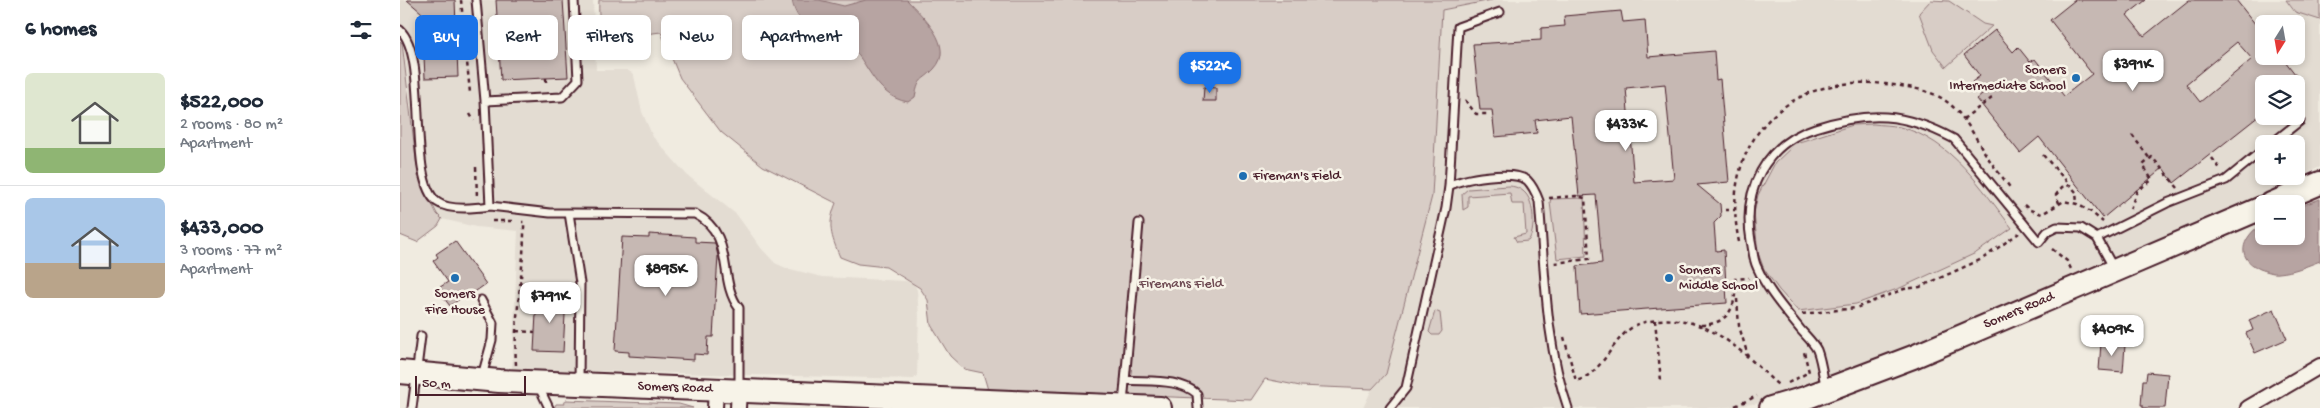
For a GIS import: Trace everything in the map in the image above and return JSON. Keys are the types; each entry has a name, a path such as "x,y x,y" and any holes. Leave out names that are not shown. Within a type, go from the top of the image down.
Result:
{"main road":[{"path":"2292,195 2320,183"},
{"name":"Somers Road","path":"1772,408 1807,403 1826,390 1914,357 2255,211"},
{"name":"Somers Road","path":"408,372 481,379 578,384 716,398 1160,408"}],"street":[{"path":"2248,408 2320,366"}],"lane":[{"path":"476,0 485,101 490,206"},
{"path":"485,101 562,98 578,80 574,0"},
{"path":"1390,408 1406,388 1446,208 1449,186 1458,27 1500,12"},
{"path":"400,30 411,46 422,162 429,192 438,203 452,207 490,206 550,213 695,214 706,221 719,238 726,264 731,298 739,308 739,399"},
{"path":"1826,390 1817,350 1768,288 1756,265 1748,225 1751,197 1756,178 1772,154 1797,134 1845,118 1884,116 1907,119 1924,124 1954,139 2040,242 2047,232 2057,228 2081,228 2097,238 2114,270"},
{"path":"2282,135 2295,125"},
{"path":"2097,238 2167,203 2226,180 2255,156"},
{"path":"1449,186 1458,180 1510,175 1526,180 1535,190 1539,201 1549,320 1558,378 1568,408"},
{"path":"569,213 580,283 578,384"},
{"path":"1123,406 1140,223"},
{"path":"481,300 493,323 492,340 481,379"},
{"path":"412,408 408,372 421,336"},
{"path":"1125,380 1175,383 1189,387 1197,394 1198,408"},
{"path":"527,381 549,408"}],"path":[{"path":"461,0 470,93"},
{"path":"546,78 546,85"},
{"path":"1460,93 1476,114 1490,114"},
{"path":"1963,119 1992,98"},
{"path":"2132,135 2176,188 2181,188"},
{"path":"2043,155 2076,192 2077,204"},
{"path":"2212,158 2222,169 2220,173"},
{"path":"2127,211 2132,208 2137,191 2152,180 2143,165 2150,159"},
{"path":"2002,175 2015,194"},
{"path":"2060,204 2056,195 2062,187 2070,185"},
{"path":"1546,190 1548,203"},
{"path":"1548,198 1576,196 1585,198 1589,259 1554,264 1554,255"},
{"path":"2019,201 2030,210 2042,214 2064,201 2077,204 2091,212 2102,223 2108,220"},
{"path":"1725,210 1735,210"},
{"path":"492,221 524,222 525,246 516,331 527,381"},
{"path":"1802,314 1856,308 1904,289 1920,288 1982,259 2020,232"},
{"path":"2052,249 2067,261 2073,276"},
{"path":"1749,278 1735,279 1739,326 1750,360"},
{"path":"1700,325 1718,321 1726,315 1733,308 1736,297"},
{"path":"1563,336 1576,381 1593,371 1630,327 1645,321 1655,320 1681,319 1700,325 1726,340 1780,386 1809,372"},
{"path":"1655,320 1661,381"},
{"path":"516,331 535,332"}],"shaded area":[{"path":"400,0 593,0 594,15 568,15 568,60 596,60 596,70 627,70 632,73 642,112 653,137 687,175 737,215 761,248 775,263 786,268 822,277 906,281 914,284 917,290 919,316 917,375 914,379 512,369 518,231 476,227 442,219 437,214 418,176 408,80 402,43 400,41"},
{"path":"792,0 819,0 844,6 866,0 907,0 921,14 939,41 940,60 934,69 920,82 915,97 908,102 896,98 878,84 859,56 859,15 798,15"},
{"path":"1492,0 2286,0 2295,12 2304,15 2255,15 2255,65 2305,65 2305,15 2320,20 2320,167 2305,174 2305,135 2255,135 2255,185 2282,185 2261,195 2255,195 2255,198 2196,226 1840,376 1770,402 1720,408 1363,408 1372,389 1386,374 1432,196 1442,10"},
{"path":"2320,199 2320,261 2295,270 2277,273 2260,269 2251,264 2246,258 2244,246 2255,229 2255,245 2305,245 2305,205"}],"green space":[{"name":"Firemans Field","path":"599,0 1492,0 1442,10 1432,196 1386,374 1372,389 1300,386 1265,379 1251,400 988,390 983,373 964,369 950,356 931,325 928,300 920,288 886,267 858,264 840,257 831,230 836,203 763,166 721,132 680,78 673,60 732,60 732,15 661,15 661,32 651,33 651,15 599,15"},
{"path":"1931,0 1949,1 1983,24 1992,26 1946,67 1933,50 1919,13"},
{"path":"2286,0 2320,0 2320,20 2295,12"},
{"path":"400,41 402,43 418,176 437,214 442,219 438,226 417,242 400,235"},
{"path":"1873,124 1900,127 1918,133 1950,154 1977,182 2012,228 1976,253 1900,288 1856,304 1798,311 1779,290 1764,269 1758,253 1754,213 1758,195 1775,163 1796,143 1853,125"},
{"path":"1508,186 1522,190 1529,198 1533,225 1531,237 1528,241 1517,242 1514,237 1526,234 1524,204 1512,204 1510,193 1468,196 1468,207 1463,210 1462,194 1468,189"},
{"path":"1584,198 1586,256 1557,259 1551,199"},
{"path":"1435,311 1440,313 1442,331 1439,335 1432,335 1429,332"},
{"path":"566,400 679,404 693,408 554,408 556,404 564,404"}],"building":[{"path":"407,0 455,0 456,15 422,15"},
{"path":"496,0 563,0 568,77 501,80 500,60 558,60 558,15 497,15"},
{"path":"2075,0 2146,0 2127,15 2144,36 2189,0 2236,0 2255,24 2255,65 2288,65 2296,75 2255,75 2255,119 2174,183 2163,168 2103,218 2039,137 2020,153 1977,99 1982,95 1972,82 1980,76 1964,55 1995,30 2013,52 2018,47 2030,62 2035,59 2064,96 2092,74 2050,20","holes":["2237,42 2252,59 2200,102 2186,84"]},
{"path":"1621,11 1623,22 1645,20 1648,57 1714,51 1716,80 1720,79 1729,182 1697,185 1720,204 1721,216 1714,223 1716,251 1724,250 1727,303 1580,314 1577,266 1602,263 1596,195 1579,196 1571,116 1535,120 1537,133 1495,137 1492,110 1480,110 1473,44 1541,40 1541,28 1565,26 1564,16","holes":["1665,84 1674,179 1634,182 1626,88"]},
{"path":"424,60 457,60 458,77 425,78"},
{"path":"1204,87 1216,88 1216,101 1203,101"},
{"path":"649,234 695,237 695,242 715,243 718,256 713,337 708,337 707,355 694,354 694,360 629,356 629,352 615,351 622,237 649,238"},
{"path":"455,241 486,284 466,298 465,295 450,306 437,289 448,282 433,261 438,257 436,254"},
{"path":"537,295 566,296 563,352 534,351"},
{"path":"2274,309 2287,339 2255,353 2246,333 2253,330 2249,320"},
{"path":"2101,343 2125,345 2123,372 2099,370"},
{"path":"2147,372 2168,374 2165,408 2143,408 2143,405 2141,405 2143,380 2146,380"}],"place":[{"name":"Somers Intermediate School","path":"2076,78"},
{"name":"Fireman's Field","path":"1243,176"},
{"name":"Somers Fire House","path":"455,278"},
{"name":"Somers Middle School","path":"1669,278"}]}
